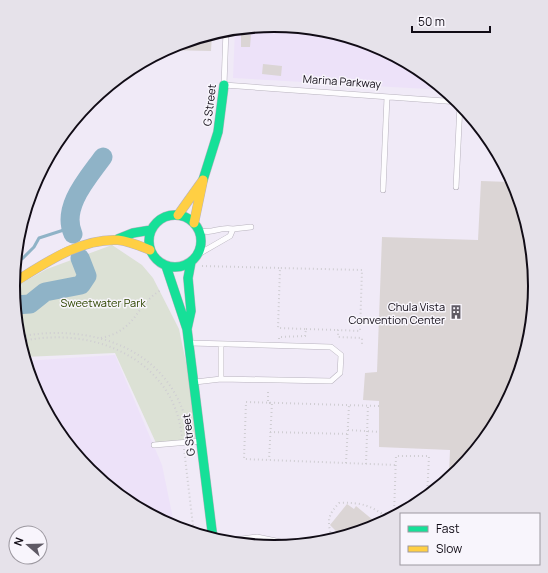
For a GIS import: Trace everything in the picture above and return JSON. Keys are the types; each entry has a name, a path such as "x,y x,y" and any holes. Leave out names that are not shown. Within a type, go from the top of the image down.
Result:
{"street":[{"name":"G Street","path":"196,226 203,180 218,132 224,85"},
{"name":"G Street","path":"178,215 203,180"},
{"path":"170,215 178,215 187,218 196,226 201,238 200,247 194,259 184,266 175,268 158,262 150,250 148,240 151,230 162,218 170,215"},
{"path":"118,240 133,233 151,230"},
{"path":"20,279 49,262 85,245 106,240 118,240 150,250"},
{"name":"G Street","path":"187,329 191,311 188,278 194,259"},
{"name":"G Street","path":"166,266 187,329 212,533"}],"lane":[{"name":"G Street","path":"224,85 226,37"},
{"name":"Marina Parkway","path":"224,85 448,102"},
{"path":"383,190 387,97"},
{"path":"456,187 460,113"},
{"path":"196,226 207,233 225,227 233,229 251,227"},
{"path":"194,259 230,236 233,229"},
{"path":"189,343 331,347 341,355 340,373 331,381 221,379 194,382"},
{"path":"221,344 221,379"},
{"path":"154,445 201,441"},
{"path":"245,539 257,537 272,540"}],"path":[{"path":"200,266 362,270 360,331 278,328 280,268"},
{"path":"100,338 114,335 130,324 144,303 154,294 167,286"},
{"path":"279,337 305,336 306,329"},
{"path":"338,330 338,337 362,338 362,344"},
{"path":"25,336 77,332 116,343 146,361 166,379 177,396 186,424"},
{"path":"26,341 46,338 76,338 103,344 130,357 159,379 171,395 180,420 193,527"},
{"path":"268,392 268,402"},
{"path":"379,406 246,402 244,459 396,465"},
{"path":"269,460 272,403"},
{"path":"346,463 349,405"},
{"path":"366,464 368,405"},
{"path":"348,430 379,432"},
{"path":"270,432 348,434"},
{"path":"394,510 396,456 429,456 428,489"},
{"path":"331,534 328,521 330,513 339,503 357,502 381,513 387,513"}],"shaded area":[{"path":"274,32 324,37 356,46 401,67 415,75 434,89 233,78 235,36"},
{"path":"115,355 162,465 173,519 133,498 119,488 83,454 63,428 46,399 31,361"}],"green space":[{"name":"Sweetwater Park","path":"112,245 142,265 153,278 179,329 192,391 196,436 193,441 156,443 115,353 30,357 22,320 20,284 47,269"}],"building":[{"path":"241,35 251,35 250,47 241,47"},
{"path":"212,40 211,51 181,50"},
{"path":"263,64 282,66 281,76 262,74"},
{"name":"Chula Vista Convention Center","path":"481,181 506,182 515,205 526,253 528,286 526,320 523,336 515,368 494,414 476,441 449,470 450,450 379,447 379,401 363,400 365,373 377,372 382,237 478,240"},
{"path":"347,504 354,509 356,506 373,520 334,533 336,531 330,525"}],"waterway":[{"path":"73,234 70,224 73,203 84,183 103,157"},
{"path":"22,259 34,247 39,238 70,228"},
{"path":"21,305 30,304 45,292 81,285 87,276 80,258"}],"traffic: fast":[{"path":"203,180 218,132 224,85"},
{"path":"170,215 180,215 194,222 201,236 201,241 201,246 194,260 180,267 170,267 160,263 153,256 149,246 149,236 153,226 160,219 170,215"},
{"path":"118,239 133,233 151,230"},
{"path":"187,329 191,311 188,278 191,262"},
{"path":"166,266 187,329 212,533"}],"traffic: slow":[{"path":"178,215 203,180 194,223"},
{"path":"20,278 63,254 90,243 104,240 118,240 150,250"}],"place":[{"name":"Chula Vista Convention Center","path":"456,312"}]}
